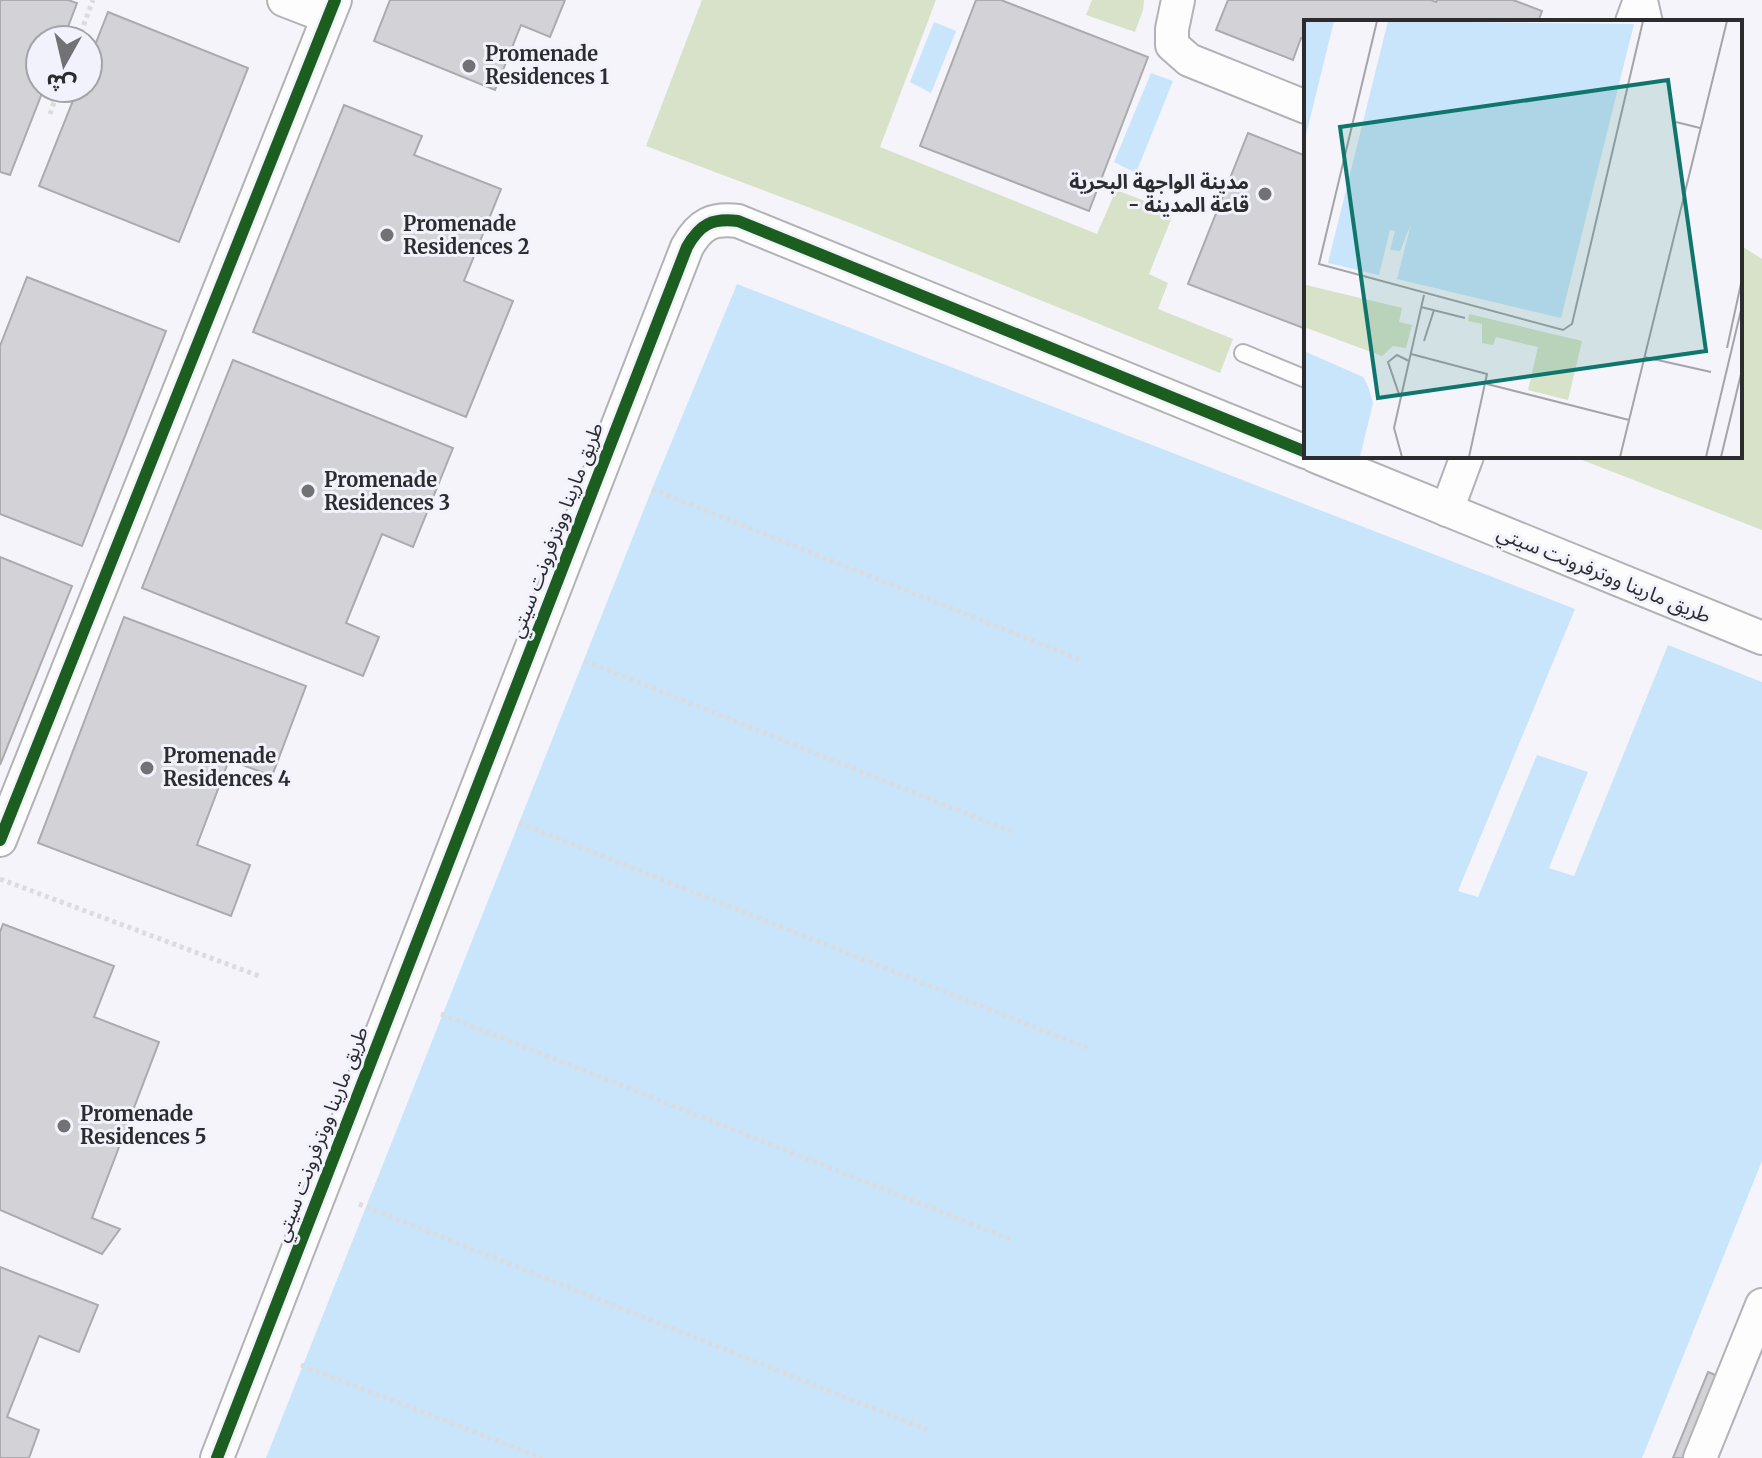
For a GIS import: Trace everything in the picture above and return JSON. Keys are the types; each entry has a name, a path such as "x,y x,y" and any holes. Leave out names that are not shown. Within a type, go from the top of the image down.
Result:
{"street":[{"path":"0,840 332,8 284,0"},
{"path":"1178,0 1172,45 1189,60 1304,106"},
{"path":"1633,20 1640,0"},
{"name":"طريق مارينا ووترفرونت سيتي","path":"217,1458 694,233 707,223 722,219 738,221 1304,451"},
{"name":"طريق مارينا ووترفرونت سيتي","path":"1320,458 1762,638"},
{"path":"1447,510 1466,458"},
{"path":"1700,1458 1762,1305"}],"lane":[{"path":"1649,0 1654,20"},
{"path":"1243,353 1304,378"}],"path":[{"path":"84,24 93,0"},
{"path":"50,114 53,104"},
{"path":"652,489 1081,660"},
{"path":"585,661 1010,831"},
{"path":"519,823 1087,1048"},
{"path":"0,879 259,976"},
{"path":"441,1014 1010,1239"},
{"path":"359,1204 928,1430"},
{"path":"301,1365 542,1458"}],"green space":[{"path":"702,0 936,0 880,147 1097,234 1116,190 1174,212 1149,274 1168,283 1158,309 1233,339 1220,373 850,223 646,146"},
{"path":"1092,0 1144,0 1135,32 1086,15"},
{"path":"1742,246 1762,259 1762,530 1577,458 1742,458"}],"water":[{"path":"934,22 956,31 931,93 910,82"},
{"path":"1151,73 1173,81 1136,173 1114,162"},
{"path":"737,284 1575,609 1458,891 1478,897 1537,755 1588,772 1549,868 1574,876 1668,645 1762,682 1762,1161 1642,1458 266,1458 652,489"}],"building":[{"path":"0,0 68,0 77,3 69,24 24,24 24,104 38,104 10,175 0,172"},
{"name":"Promenade Residences 1","path":"390,0 565,0 550,37 521,25 495,90 374,41"},
{"path":"976,0 1001,0 1148,57 1089,211 920,146"},
{"path":"1228,0 1513,0 1542,11 1539,20 1304,20 1304,39 1301,38 1293,60 1216,30"},
{"path":"108,12 248,68 179,242 39,186 72,104 104,104 103,24"},
{"name":"Promenade Residences 2","path":"344,105 422,136 414,155 501,189 464,281 513,301 466,417 253,332"},
{"name":"مدينة الواجهة البحرية - قاعة المدينة","path":"1248,133 1304,155 1304,328 1188,284"},
{"path":"27,277 166,331 82,546 0,514 0,346"},
{"name":"Promenade Residences 3","path":"233,360 453,448 413,547 382,534 346,623 379,637 363,676 142,588"},
{"path":"0,557 72,586 0,765"},
{"name":"Promenade Residences 4","path":"124,617 306,686 272,776 229,760 197,845 250,865 231,916 38,843"},
{"name":"Promenade Residences 5","path":"3,924 114,966 94,1017 159,1042 92,1218 120,1229 102,1254 0,1210 0,932"},
{"path":"0,1267 98,1305 79,1352 39,1336 7,1417 39,1430 29,1458 0,1458"},
{"path":"1708,1372 1723,1378 1690,1458 1673,1458"}],"cycle path":[{"path":"0,840 335,0"},
{"path":"217,1458 687,247 702,228 714,222 738,221 1304,451"}],"place":[{"name":"Promenade Residences 1","path":"469,66"},
{"name":"مدينة الواجهة البحرية - قاعة المدينة","path":"1265,194"},
{"name":"Promenade Residences 2","path":"387,235"},
{"name":"Promenade Residences 3","path":"308,491"},
{"name":"Promenade Residences 4","path":"147,768"},
{"name":"Promenade Residences 5","path":"64,1126"}]}
